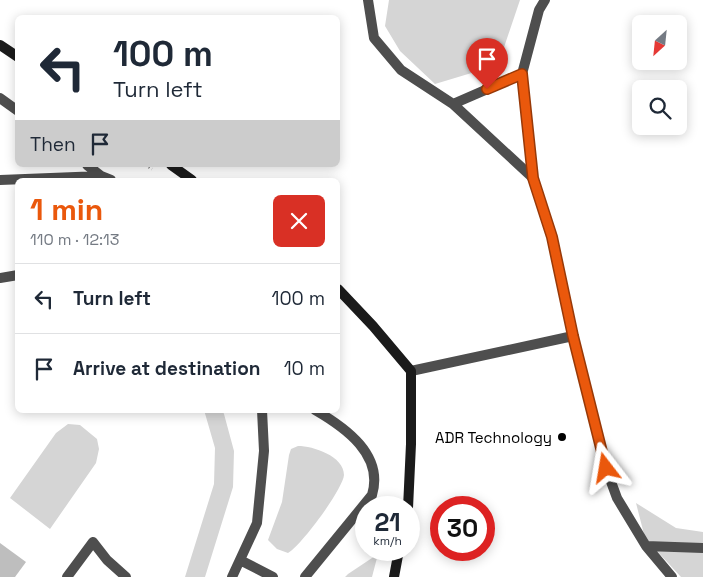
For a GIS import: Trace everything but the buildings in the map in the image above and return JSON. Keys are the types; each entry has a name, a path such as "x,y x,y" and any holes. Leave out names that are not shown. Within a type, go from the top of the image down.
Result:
{"street":[{"path":"368,0 374,38 401,70 453,104 533,178"},
{"path":"546,0 539,10 522,74 533,178 552,237 573,336 606,468 617,498 646,546 672,577"},
{"path":"0,45 15,55"},
{"path":"453,104 522,74"},
{"path":"0,98 15,109"},
{"path":"89,167 106,178"},
{"path":"174,167 189,178"},
{"path":"50,178 101,176"},
{"path":"0,180 15,179"},
{"path":"0,278 15,276"},
{"path":"340,290 410,371 411,453 409,496"},
{"path":"410,371 573,336"},
{"path":"232,577 257,523 264,451 262,413"},
{"path":"305,577 372,495 376,482 373,464 360,444 335,422 320,413"},
{"path":"67,577 94,542 107,560 126,577"},
{"path":"646,546 675,549 703,548"},
{"path":"240,560 273,577"},
{"path":"394,577 397,561"}],"shaded area":[{"path":"389,0 520,0 498,65 435,84 400,51 385,26"},
{"path":"205,413 224,414 234,451 233,487 205,577 185,577 214,484 215,448"},
{"path":"68,424 80,425 97,439 99,449 96,463 50,529 10,498 56,433"},
{"path":"298,446 327,453 339,462 343,468 344,475 337,492 320,517 302,540 288,553 277,549 268,540 282,502 289,455 291,449"},
{"path":"636,503 676,528 703,532 703,577 681,577 645,538"},
{"path":"368,561 376,561 372,577 345,577"}],"place":[{"name":"ADR Technology","path":"562,437"}],"route":[{"path":"487,89 522,74 533,178 552,237 573,336 606,468"}]}
